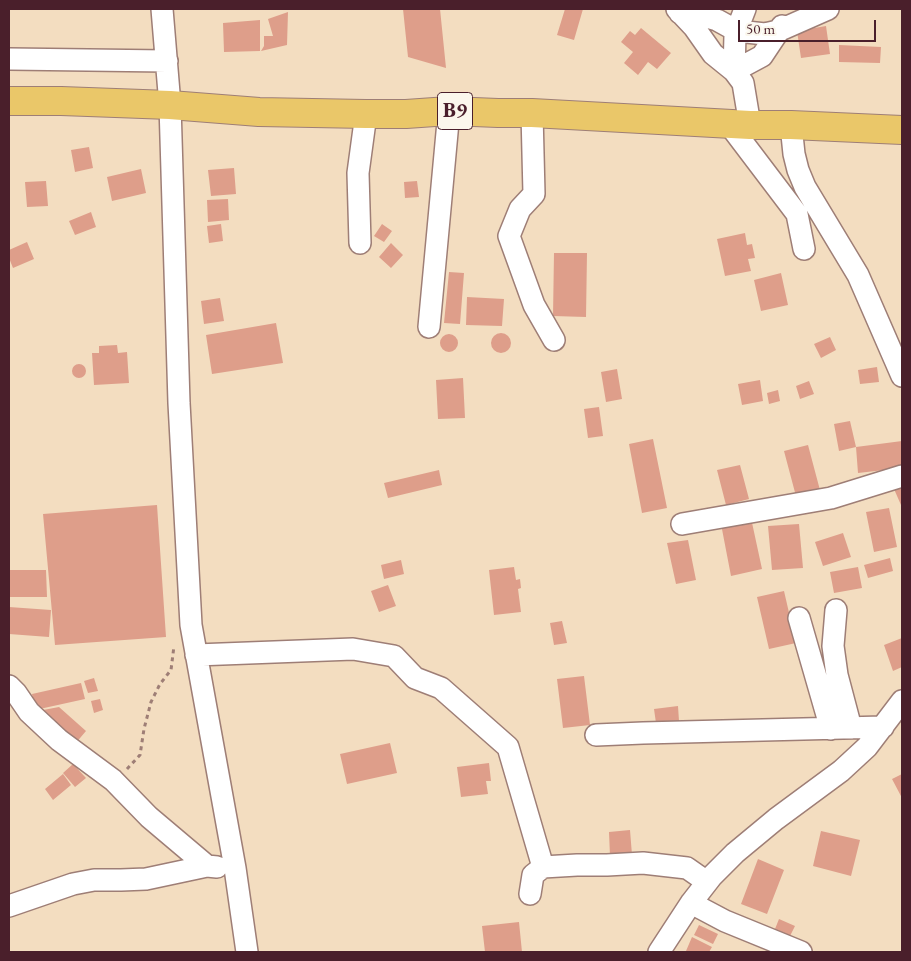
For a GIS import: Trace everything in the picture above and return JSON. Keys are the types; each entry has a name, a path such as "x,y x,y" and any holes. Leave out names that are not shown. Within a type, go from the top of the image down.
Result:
{"highway":[{"name":"B9","path":"9,101 170,105 259,112 406,114 449,111 532,113 902,130"}],"street":[{"path":"162,9 170,105 180,422 191,625 235,868 247,952"},
{"path":"734,71 735,36 745,9"},
{"path":"734,71 762,56 794,9"},
{"path":"678,11 717,20 737,31 764,34 778,31 828,9"},
{"path":"678,11 694,27 713,54 734,71 743,83 739,124 797,214 804,249"},
{"path":"9,59 167,60"},
{"path":"429,327 449,111"},
{"path":"532,113 534,194 520,209 509,236 534,305 554,340"},
{"path":"360,243 358,173 366,114"},
{"path":"791,125 794,154 805,187 858,275 902,376"},
{"path":"682,524 831,498 902,476"},
{"path":"836,610 833,646 841,728"},
{"path":"799,618 841,728"},
{"path":"196,655 353,649 394,656 415,678 441,688 508,747 543,867"},
{"path":"9,686 29,712 59,740 113,780 149,817 207,866"},
{"path":"659,952 691,903 712,876 735,853 776,819 841,771 867,747 902,701"},
{"path":"596,735 882,727"},
{"path":"530,894 532,875 543,867 577,864 643,863 687,868 707,882"},
{"path":"9,906 73,884 94,880 146,879 207,866 235,868"},
{"path":"691,903 725,921 801,952"}],"path":[{"path":"113,780 125,771 140,755 151,702 160,684 171,670 174,646"}],"building":[{"path":"403,9 440,9 446,68 408,57"},
{"path":"565,9 583,9 574,40 557,35"},
{"path":"288,12 287,45 261,51 264,46 264,36 273,36 268,19"},
{"path":"260,20 260,51 224,52 223,23"},
{"path":"826,26 830,54 801,58 797,31"},
{"path":"641,28 671,53 657,69 648,62 638,75 624,63 633,52 621,42 630,31 635,35"},
{"path":"839,45 881,47 880,63 839,62"},
{"path":"89,147 93,168 75,172 71,150"},
{"path":"234,168 236,194 211,196 208,170"},
{"path":"141,169 146,193 112,201 107,177"},
{"path":"46,181 48,206 27,207 25,182"},
{"path":"417,181 419,197 405,198 404,182"},
{"path":"228,199 229,220 208,222 207,200"},
{"path":"91,212 96,227 75,235 69,221"},
{"path":"221,224 223,241 209,243 207,226"},
{"path":"382,224 392,231 384,242 374,236"},
{"path":"745,233 747,245 752,244 755,258 748,259 751,271 725,276 717,239"},
{"path":"27,242 34,259 13,268 9,258 9,250"},
{"path":"391,243 403,255 391,268 379,257"},
{"path":"554,253 587,253 586,317 553,316"},
{"path":"449,272 464,273 460,324 444,323"},
{"path":"781,273 788,305 761,311 754,280"},
{"path":"467,297 504,299 502,326 466,325"},
{"path":"220,298 224,321 204,324 201,301"},
{"path":"276,323 283,363 212,374 206,335"},
{"path":"501,333 508,336 511,343 508,350 501,353 494,350 491,343 494,336"},
{"path":"449,334 455,337 458,343 455,349 449,352 443,349 440,343 443,337"},
{"path":"830,337 836,350 821,358 814,344"},
{"path":"117,345 118,353 127,352 129,383 94,385 92,353 99,353 99,346"},
{"path":"76,364 82,364 86,371 82,378 76,378 72,374 72,368"},
{"path":"877,367 879,382 860,384 858,370"},
{"path":"617,369 622,399 606,402 601,372"},
{"path":"463,378 465,418 438,419 436,380"},
{"path":"760,380 763,401 742,405 738,384"},
{"path":"809,381 814,394 800,399 796,386"},
{"path":"778,390 780,401 769,404 767,393"},
{"path":"599,407 603,436 588,438 584,409"},
{"path":"850,421 856,447 839,451 834,424"},
{"path":"653,439 667,508 642,513 629,444"},
{"path":"902,441 902,468 858,473 856,447"},
{"path":"808,445 821,494 797,500 784,451"},
{"path":"740,465 749,499 726,505 717,470"},
{"path":"439,470 442,485 388,498 384,483"},
{"path":"902,486 902,504 901,505 894,489"},
{"path":"157,505 166,637 55,645 43,514"},
{"path":"889,508 897,547 874,552 866,512"},
{"path":"751,518 762,569 731,576 721,524"},
{"path":"799,524 803,568 772,570 768,526"},
{"path":"843,533 851,557 823,566 815,542"},
{"path":"688,540 696,580 676,584 667,543"},
{"path":"890,558 893,571 868,578 864,565"},
{"path":"401,560 404,574 384,579 381,565"},
{"path":"514,567 516,580 520,579 521,588 518,589 521,612 494,615 489,570"},
{"path":"858,567 862,588 834,593 830,572"},
{"path":"9,570 46,570 47,597 9,597"},
{"path":"388,585 396,606 379,612 371,591"},
{"path":"784,591 796,643 769,649 757,597"},
{"path":"9,607 51,610 49,637 9,634"},
{"path":"562,621 567,643 554,645 550,623"},
{"path":"902,638 902,667 893,671 884,645"},
{"path":"584,676 590,725 563,728 557,679"},
{"path":"94,678 98,691 88,693 84,681"},
{"path":"81,683 85,699 35,710 32,694"},
{"path":"100,699 103,710 94,713 91,701"},
{"path":"678,706 679,721 656,723 654,709"},
{"path":"59,707 86,731 75,744 38,711"},
{"path":"390,743 397,773 347,784 340,754"},
{"path":"489,763 491,781 486,781 488,794 461,797 457,767"},
{"path":"73,764 86,778 75,787 63,773"},
{"path":"63,774 71,785 53,800 45,789"},
{"path":"902,774 902,798 892,779"},
{"path":"630,830 632,855 610,856 609,832"},
{"path":"821,831 860,840 851,876 813,866"},
{"path":"758,859 784,870 767,914 741,904"},
{"path":"779,919 795,926 790,936 775,929"},
{"path":"519,922 522,952 485,952 482,926"},
{"path":"699,925 718,934 713,944 694,935"},
{"path":"692,937 712,947 709,952 686,951"}]}
